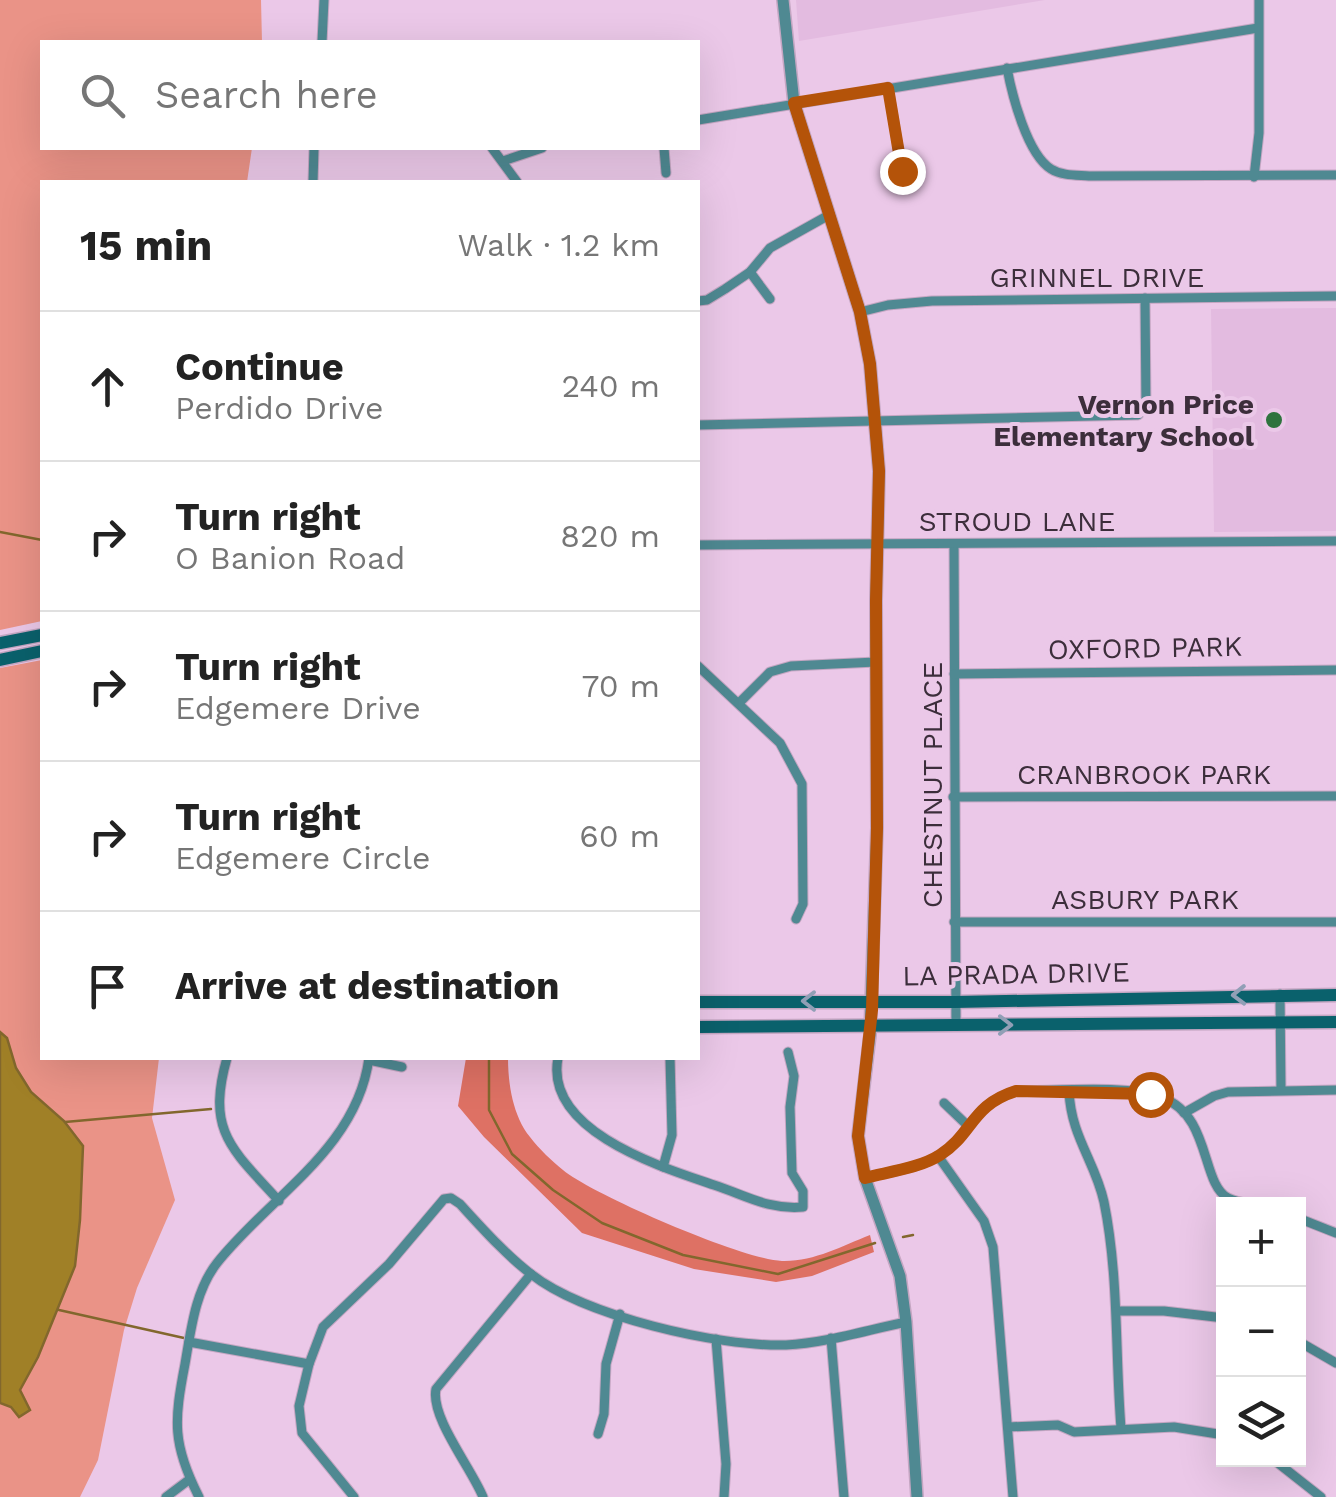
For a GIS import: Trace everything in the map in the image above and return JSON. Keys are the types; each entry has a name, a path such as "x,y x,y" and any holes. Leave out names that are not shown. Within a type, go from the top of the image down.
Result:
{"main road":[{"path":"0,643 40,635"},
{"path":"0,660 40,651"},
{"name":"LA PRADA DRIVE","path":"700,1002 1336,995"},
{"name":"LA PRADA DRIVE","path":"700,1027 1336,1022"}],"street":[{"path":"322,40 324,0"},
{"path":"784,0 794,103 860,312 870,364 879,471 877,828 871,1024 858,1136 865,1178 900,1276 916,1497"},
{"path":"1254,177 1259,133 1259,0"},
{"path":"700,120 1258,28"},
{"path":"1007,68 1011,92 1035,153 1048,168 1061,174 1336,175"},
{"path":"888,88 902,171"},
{"path":"314,150 314,180"},
{"path":"494,150 516,180"},
{"path":"503,161 536,150"},
{"path":"664,150 666,172"},
{"path":"700,301 750,272 770,248 829,216"},
{"path":"750,272 770,298"},
{"name":"GRINNEL DRIVE","path":"860,312 932,301 1336,296"},
{"path":"700,425 1138,414 1146,406 1145,298"},
{"name":"STROUD LANE","path":"700,545 1336,540"},
{"name":"CHESTNUT PLACE","path":"954,544 956,1025"},
{"path":"739,703 770,672 792,666 876,662"},
{"path":"700,668 780,743 802,784 803,904 796,920"},
{"name":"OXFORD PARK","path":"954,674 1336,670"},
{"name":"CRANBROOK PARK","path":"953,797 1336,796"},
{"name":"ASBURY PARK","path":"954,922 1336,922"},
{"path":"1280,994 1281,1090"},
{"path":"558,1060 555,1075 571,1106 600,1136 628,1153 759,1204 802,1207 803,1191 792,1173 790,1108 794,1076 788,1052"},
{"path":"226,1060 218,1092 228,1142 279,1201"},
{"path":"199,1497 180,1454 176,1428 193,1317 215,1265 324,1151 353,1110 366,1082 369,1060"},
{"path":"374,1060 402,1066"},
{"path":"663,1168 672,1134 670,1060"},
{"path":"1184,1113 1228,1092 1336,1090"},
{"path":"865,1178 938,1156 981,1108 999,1096 1016,1091 1150,1094 1167,1099 1184,1113 1202,1138 1219,1190 1227,1197"},
{"path":"1070,1092 1070,1113 1104,1201 1117,1311 1121,1428"},
{"path":"944,1103 967,1125"},
{"path":"938,1156 984,1221 992,1247 1013,1497"},
{"path":"354,1497 302,1434 299,1406 309,1364 324,1327 389,1264 444,1198 460,1204 531,1274 558,1292 620,1314 716,1339 784,1345 906,1322"},
{"path":"1306,1221 1336,1232"},
{"path":"483,1497 442,1419 434,1398 436,1388 531,1274"},
{"path":"1117,1311 1216,1317"},
{"path":"598,1434 604,1414 606,1364 620,1314"},
{"path":"832,1338 844,1497"},
{"path":"716,1339 726,1464 724,1497"},
{"path":"189,1342 309,1364"},
{"path":"1306,1345 1336,1363"},
{"path":"1008,1426 1058,1426 1074,1432 1174,1428 1216,1433"},
{"path":"1283,1467 1321,1497"},
{"path":"166,1497 190,1480"}],"shaded area":[{"path":"0,0 261,0 262,40 40,40 40,150 252,150 247,180 40,180 40,621 0,630"},
{"path":"796,0 1045,0 799,41"},
{"name":"Vernon Price Elementary School","path":"1336,308 1336,531 1214,532 1211,309"},
{"path":"40,660 40,1060 159,1060 152,1118 175,1200 137,1288 124,1330 98,1460 80,1497 0,1497 0,668"},
{"path":"0,1032 7,1038 16,1068 31,1092 64,1121 83,1146 75,1266 38,1357 20,1390 30,1410 19,1417 11,1407 0,1403"},
{"path":"466,1060 508,1060 510,1089 524,1129 579,1181 635,1210 763,1258 805,1259 870,1235 874,1252 812,1276 776,1282 694,1269 582,1233 484,1137 458,1106"}],"waterway":[{"path":"0,532 40,540"},
{"path":"489,1060 489,1110 512,1154 553,1190 602,1223 683,1255 778,1274 875,1243"},
{"path":"65,1122 211,1109"},
{"path":"903,1237 913,1235"},
{"path":"59,1310 184,1338"}],"place":[{"name":"Vernon Price Elementary School","path":"1274,420"}],"route":[{"path":"902,171 888,88 794,103 860,312 870,364 879,471 872,1010 858,1136 865,1178 938,1156 981,1108 999,1096 1016,1091 1150,1094"}]}
